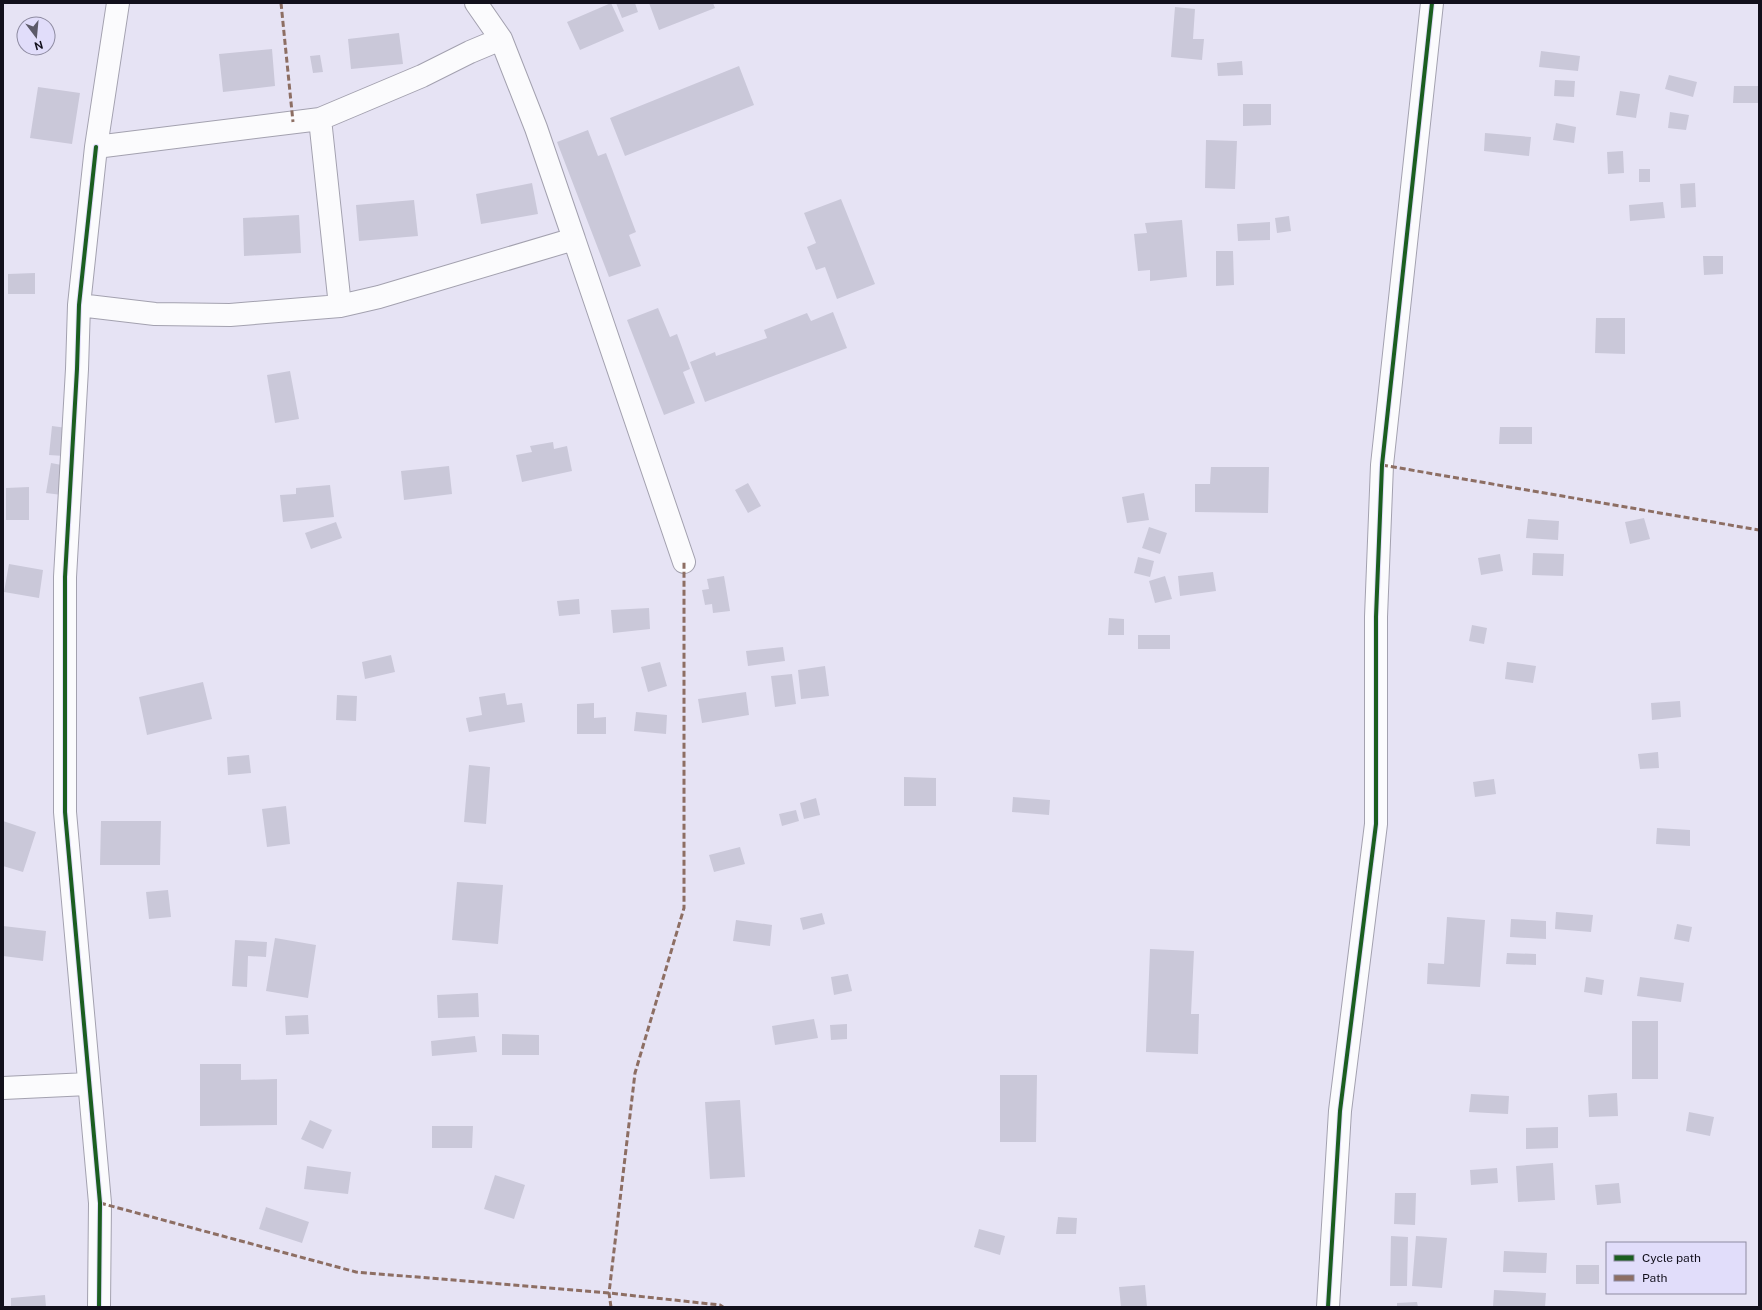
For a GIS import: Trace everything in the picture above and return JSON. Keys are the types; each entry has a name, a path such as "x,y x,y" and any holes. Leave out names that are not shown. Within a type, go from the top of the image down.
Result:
{"street":[{"path":"99,1307 100,1204 88,1084 65,812 65,578 77,369 79,306 96,147 118,3"},
{"path":"476,3 501,39 536,128 684,562"},
{"path":"1328,1307 1340,1112 1376,824 1376,617 1382,464 1432,3"},
{"path":"96,147 320,119 422,76 470,52 501,39"},
{"path":"320,119 340,306"},
{"path":"79,306 155,314 215,315 340,306 379,297 574,239"},
{"path":"3,1088 88,1084"}],"building":[{"path":"611,3 624,31 580,50 567,22"},
{"path":"616,3 635,3 638,12 622,18"},
{"path":"649,3 713,3 715,8 659,30"},
{"path":"1175,7 1195,9 1193,39 1204,39 1202,60 1171,57"},
{"path":"399,33 403,64 351,69 348,39"},
{"path":"272,49 275,86 223,92 219,54"},
{"path":"1541,51 1580,56 1578,71 1539,67"},
{"path":"320,55 323,72 313,73 310,56"},
{"path":"1242,61 1243,75 1218,76 1217,63"},
{"path":"739,66 754,105 625,156 610,118"},
{"path":"1669,75 1697,82 1693,97 1665,89"},
{"path":"1555,80 1575,81 1574,97 1554,96"},
{"path":"1734,86 1759,86 1759,103 1733,103"},
{"path":"38,87 80,93 72,144 30,138"},
{"path":"1620,91 1640,94 1636,118 1616,115"},
{"path":"1243,104 1271,104 1271,125 1243,126"},
{"path":"1670,112 1689,115 1686,130 1668,128"},
{"path":"1556,123 1576,127 1574,143 1553,140"},
{"path":"588,130 598,156 606,153 636,232 629,235 641,266 609,277 557,142"},
{"path":"1485,133 1531,137 1529,156 1484,151"},
{"path":"1206,140 1237,141 1235,189 1205,188"},
{"path":"1623,151 1624,173 1608,174 1607,152"},
{"path":"1639,169 1650,169 1650,182 1639,182"},
{"path":"532,183 538,214 481,224 476,194"},
{"path":"1695,183 1696,207 1681,208 1680,184"},
{"path":"841,199 875,284 837,299 825,267 816,270 807,247 816,243 804,213"},
{"path":"414,200 418,236 359,241 356,205"},
{"path":"1663,202 1665,218 1630,221 1629,205"},
{"path":"299,215 301,253 244,256 243,218"},
{"path":"1289,216 1291,231 1277,233 1275,218"},
{"path":"1182,220 1187,277 1150,281 1150,270 1138,271 1134,234 1147,233 1145,223"},
{"path":"1270,222 1270,240 1238,241 1237,224"},
{"path":"1216,251 1233,251 1234,285 1216,286"},
{"path":"1703,256 1723,256 1723,274 1704,275"},
{"path":"35,273 35,294 8,294 8,274"},
{"path":"658,308 670,337 677,334 690,369 683,372 695,403 664,415 627,320"},
{"path":"833,312 847,348 705,402 690,362 715,352 716,356 767,338 764,330 807,313 811,321"},
{"path":"1596,318 1625,318 1625,354 1595,353"},
{"path":"290,371 299,419 275,423 267,375"},
{"path":"52,426 67,428 64,456 49,455"},
{"path":"1500,427 1532,427 1532,444 1499,444"},
{"path":"553,442 554,449 567,446 572,471 522,482 516,455 532,452 530,446"},
{"path":"51,463 67,466 62,495 46,493"},
{"path":"449,466 452,494 404,500 401,471"},
{"path":"1211,467 1269,467 1268,513 1195,512 1195,484 1210,484"},
{"path":"748,483 761,506 748,513 735,490"},
{"path":"330,485 334,517 283,522 280,495 296,494 296,488"},
{"path":"29,487 29,520 6,520 6,488"},
{"path":"1144,493 1149,520 1127,523 1122,497"},
{"path":"1644,518 1650,539 1630,544 1625,522"},
{"path":"1528,519 1559,521 1558,540 1526,538"},
{"path":"336,522 342,538 311,549 305,533"},
{"path":"1149,527 1167,533 1160,554 1142,548"},
{"path":"1533,553 1564,554 1563,576 1532,575"},
{"path":"1500,554 1503,571 1481,575 1478,558"},
{"path":"1138,557 1154,561 1150,577 1134,573"},
{"path":"9,564 43,570 39,598 4,592"},
{"path":"1213,572 1216,591 1180,596 1178,576"},
{"path":"724,576 730,611 713,613 712,604 705,605 702,590 709,589 707,579"},
{"path":"1165,576 1172,599 1155,603 1149,581"},
{"path":"579,599 580,614 559,616 557,601"},
{"path":"649,608 650,629 613,633 611,610"},
{"path":"1109,618 1124,619 1124,635 1108,635"},
{"path":"1472,625 1487,628 1484,644 1469,641"},
{"path":"1138,635 1170,635 1170,649 1138,649"},
{"path":"783,647 785,661 748,666 746,651"},
{"path":"391,655 395,672 365,679 362,662"},
{"path":"660,662 667,686 648,692 641,667"},
{"path":"1507,662 1536,666 1533,683 1505,679"},
{"path":"825,666 829,696 801,699 798,670"},
{"path":"792,674 796,704 775,707 771,676"},
{"path":"203,682 212,719 147,735 139,697"},
{"path":"746,692 749,715 702,723 698,699"},
{"path":"505,693 507,705 522,703 525,722 469,732 466,718 482,715 479,697"},
{"path":"337,695 357,696 356,721 336,720"},
{"path":"1680,701 1681,717 1652,720 1651,703"},
{"path":"594,703 594,718 606,717 606,734 577,734 577,704"},
{"path":"636,712 667,715 666,734 634,731"},
{"path":"1658,752 1659,768 1640,769 1638,754"},
{"path":"249,755 251,773 228,775 227,757"},
{"path":"469,765 490,767 486,824 464,822"},
{"path":"904,777 936,778 936,806 904,806"},
{"path":"1494,779 1496,794 1475,797 1473,782"},
{"path":"1013,797 1050,800 1049,815 1012,812"},
{"path":"816,798 820,815 804,819 800,803"},
{"path":"286,806 290,844 267,847 262,809"},
{"path":"796,810 799,821 782,826 779,814"},
{"path":"3,821 36,832 23,872 3,866"},
{"path":"101,821 161,821 160,865 100,865"},
{"path":"1657,828 1690,830 1690,846 1656,844"},
{"path":"740,847 745,864 714,872 709,855"},
{"path":"457,882 503,885 498,944 452,940"},
{"path":"168,890 171,917 149,919 146,892"},
{"path":"1556,912 1593,915 1591,932 1555,929"},
{"path":"822,913 825,924 803,930 800,918"},
{"path":"1447,917 1485,920 1480,987 1427,984 1428,963 1444,964"},
{"path":"1511,919 1546,921 1546,939 1510,937"},
{"path":"736,920 772,925 770,946 733,941"},
{"path":"1677,924 1692,927 1689,942 1674,939"},
{"path":"3,926 46,931 43,961 3,956"},
{"path":"275,938 316,945 308,998 266,991"},
{"path":"235,940 267,942 266,957 248,956 247,987 232,986"},
{"path":"1150,949 1194,951 1191,1014 1199,1014 1198,1054 1146,1052"},
{"path":"1507,953 1536,954 1536,965 1506,964"},
{"path":"848,974 852,991 834,995 831,977"},
{"path":"1586,977 1604,980 1602,995 1584,992"},
{"path":"1640,977 1684,983 1681,1002 1637,996"},
{"path":"478,993 479,1017 438,1018 437,995"},
{"path":"308,1015 309,1034 286,1035 285,1016"},
{"path":"814,1019 818,1038 775,1045 772,1026"},
{"path":"1632,1021 1658,1021 1658,1079 1632,1079"},
{"path":"847,1024 847,1039 831,1040 830,1025"},
{"path":"502,1034 539,1035 539,1055 502,1055"},
{"path":"475,1036 477,1052 432,1056 431,1041"},
{"path":"200,1064 241,1064 241,1080 277,1079 277,1125 200,1126"},
{"path":"1000,1075 1037,1075 1036,1142 1000,1142"},
{"path":"1617,1093 1618,1116 1589,1117 1588,1095"},
{"path":"1471,1094 1509,1096 1508,1114 1469,1112"},
{"path":"740,1100 745,1177 710,1179 705,1102"},
{"path":"1689,1112 1714,1117 1710,1136 1686,1131"},
{"path":"310,1120 332,1130 323,1149 301,1139"},
{"path":"432,1126 473,1126 472,1148 432,1148"},
{"path":"1558,1127 1558,1148 1526,1149 1526,1128"},
{"path":"1553,1163 1555,1200 1518,1202 1516,1166"},
{"path":"307,1166 351,1172 348,1194 304,1189"},
{"path":"1497,1168 1498,1183 1471,1185 1470,1170"},
{"path":"495,1175 525,1185 514,1219 484,1209"},
{"path":"1619,1183 1621,1203 1597,1205 1595,1185"},
{"path":"1395,1193 1416,1193 1415,1225 1394,1224"},
{"path":"266,1207 309,1222 302,1243 259,1229"},
{"path":"1058,1217 1077,1218 1076,1234 1056,1234"},
{"path":"979,1229 1005,1236 1000,1255 974,1247"},
{"path":"1391,1236 1408,1237 1407,1286 1390,1286"},
{"path":"1416,1236 1447,1238 1442,1288 1412,1286"},
{"path":"1504,1251 1547,1253 1546,1273 1503,1272"},
{"path":"1576,1265 1599,1265 1599,1284 1576,1284"},
{"path":"1145,1285 1147,1307 1121,1307 1119,1287"},
{"path":"1494,1290 1546,1293 1545,1307 1493,1307"},
{"path":"45,1295 46,1307 11,1307 11,1298"},
{"path":"1417,1302 1418,1307 1397,1307 1397,1303"}],"marked path":[{"path":"281,3 293,122"},
{"path":"1382,465 1759,530"},
{"path":"611,1307 609,1293 635,1073 684,908 684,562"},
{"path":"100,1203 356,1272 609,1293 720,1305 723,1307"}],"cycle path":[{"path":"1328,1307 1340,1111 1376,824 1376,617 1382,465 1432,3"},
{"path":"96,147 79,305 77,369 65,577 65,812 100,1203 99,1307"}]}
